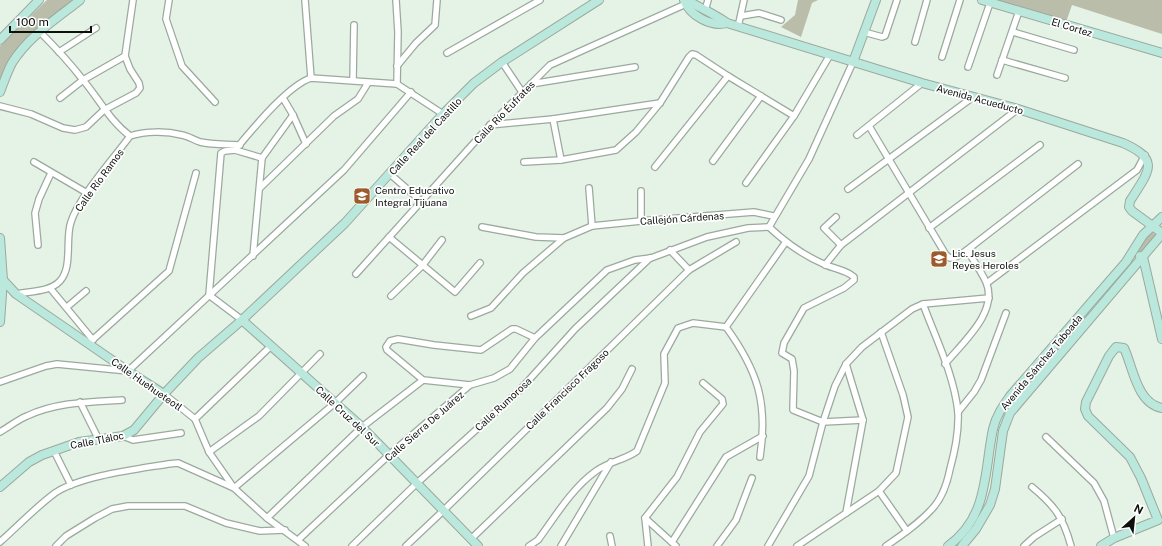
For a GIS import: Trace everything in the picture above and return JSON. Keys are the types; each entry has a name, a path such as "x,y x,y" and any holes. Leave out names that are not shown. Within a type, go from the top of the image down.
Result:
{"street":[{"path":"0,40 39,0"},
{"path":"0,92 11,65 18,54 40,32 80,0"},
{"path":"0,106 31,114 62,128 75,130 86,127 104,110 136,93 140,88 139,83 130,69 125,56 133,0"},
{"path":"168,0 166,19 182,66 215,102"},
{"path":"305,0 311,78"},
{"path":"396,0 398,32 397,84"},
{"path":"397,66 416,43 435,25 437,0"},
{"path":"447,53 540,0"},
{"name":"Calle Real del Castillo","path":"164,394 198,358 242,320 345,224 443,114 474,83 502,62 593,2 599,0"},
{"path":"705,12 708,0"},
{"path":"738,27 744,0"},
{"path":"769,227 773,216 809,159 853,62 876,0"},
{"path":"864,32 882,37 885,36 897,0"},
{"path":"915,42 927,0"},
{"path":"942,57 960,0"},
{"path":"968,67 989,1"},
{"name":"El Cortez","path":"989,1 1162,53"},
{"name":"Avenida Acueducto","path":"686,2 738,27 922,83 1018,109 1123,143 1138,149 1145,155"},
{"name":"Avenida Acueducto","path":"686,2 702,19 718,25 727,23"},
{"name":"Calle Río Éufrates","path":"356,274 490,125 550,66 686,2"},
{"path":"997,75 1019,11"},
{"path":"741,16 759,13 781,20"},
{"path":"353,80 354,25"},
{"path":"59,52 96,28"},
{"path":"40,32 83,80 104,110 130,136 149,132 183,135 199,142 240,145"},
{"path":"1013,32 1074,50"},
{"path":"524,162 561,160 616,150 636,132 660,103 689,56 692,54 696,55 794,116"},
{"path":"746,183 794,116 830,55"},
{"path":"60,98 83,80 125,56"},
{"path":"1002,60 1065,78"},
{"path":"502,62 522,92"},
{"path":"531,84 635,66"},
{"path":"655,167 728,76"},
{"path":"235,150 283,98 300,82 311,78 397,84 443,114"},
{"path":"260,188 334,116 358,99 368,83"},
{"path":"857,135 922,83"},
{"path":"0,382 46,366 57,364 128,372 344,170 411,92"},
{"path":"713,161 760,96"},
{"path":"848,189 973,97"},
{"path":"283,98 294,115 306,144"},
{"path":"490,125 553,119 660,103"},
{"path":"825,265 841,246 1018,109"},
{"path":"253,256 262,158 294,115"},
{"path":"553,119 561,160"},
{"path":"869,126 910,193 929,228 946,255 950,258 956,257 967,250 1078,164"},
{"name":"Calle Río Ramos","path":"50,288 62,278 68,259 70,222 78,206 130,136"},
{"path":"929,228 1040,145"},
{"path":"209,295 221,153 235,150 262,158"},
{"path":"1145,155 1149,165 1147,174 1130,201 1129,207 1162,234"},
{"path":"987,283 1137,170 1145,155"},
{"path":"34,162 87,193"},
{"path":"38,245 35,213 39,199 51,173"},
{"path":"2,294 16,294 50,288 67,307 91,342 169,271 196,173"},
{"path":"390,174 421,201"},
{"path":"589,188 592,226"},
{"path":"641,191 641,221"},
{"name":"Callejón Cárdenas","path":"482,227 536,237 564,238 592,226 754,212 773,216"},
{"path":"836,217 824,228 841,246"},
{"name":"Avenida Sánchez Taboada","path":"948,546 968,524 981,501 986,486 993,427 1010,396 1126,262 1142,235 1162,217"},
{"path":"651,258 707,237 748,228 769,227 786,243 825,265 849,273 854,277 854,280 844,288 804,308 784,343 782,353 792,359 794,372 792,410 823,422 863,420"},
{"name":"Avenida Sánchez Taboada","path":"962,546 976,529 990,505 1003,431 1010,414 1162,234"},
{"path":"389,237 455,292 480,263"},
{"path":"0,238 3,280 0,322"},
{"path":"471,316 492,308 523,273 564,238"},
{"path":"391,296 422,266 442,240"},
{"name":"Calle Francisco Fragoso","path":"406,546 689,270 736,242"},
{"path":"726,327 786,243"},
{"path":"1134,248 1137,254 1143,257 1162,339"},
{"path":"670,250 689,270"},
{"path":"945,364 985,314 989,298 987,283 967,250"},
{"name":"Calle Sierra De Juárez","path":"298,540 390,455 470,385 494,378 510,369 534,338 607,270 635,260 651,258"},
{"name":"Calle Rumorosa","path":"352,546 416,484 519,391 575,329 651,258"},
{"name":"Calle Huehueteotl","path":"3,280 16,294 91,342 128,372 164,394 195,419 209,452 234,488 267,518 305,546"},
{"path":"67,307 86,291"},
{"name":"Calle Cruz del Sur","path":"209,295 242,320 362,427 478,546"},
{"path":"768,546 809,476 823,422 846,364 862,347 912,309 923,304 989,298"},
{"path":"886,546 907,531 933,509 946,487 958,429 958,412 954,392 923,304"},
{"path":"958,412 974,392 981,380 1006,313"},
{"path":"529,546 538,540 581,485 595,472 611,462 630,456 637,451 665,383 664,354 678,328 693,323 726,327 744,352 761,394 763,436 760,457"},
{"path":"470,385 423,380 387,350 386,347 390,341 398,339 434,345 481,350 512,329 516,329 534,338"},
{"path":"797,546 879,491 896,473 908,417 903,395 882,332"},
{"path":"195,419 271,346"},
{"path":"1101,546 1114,538 1158,520 1141,478 1130,457 1119,444 1088,416 1085,410 1086,402 1109,356 1116,347 1120,346 1126,352 1143,396 1151,404 1162,408"},
{"path":"209,452 259,416 320,354"},
{"path":"846,364 863,420 846,513"},
{"path":"472,539 607,408 622,389 632,369"},
{"path":"0,542 56,493 71,485 106,475 178,463 234,488 335,402 363,376"},
{"path":"267,518 362,427 423,380"},
{"path":"648,546 645,518 676,477 700,432 723,404 722,399 703,383"},
{"name":"Calle Tláloc","path":"0,487 29,462 54,451 79,442 123,436 134,430 164,394"},
{"path":"0,432 26,416 58,405 80,402 122,400"},
{"path":"80,402 99,440"},
{"path":"123,436 133,440 181,433"},
{"path":"645,518 674,544 726,457 763,436"},
{"path":"1046,437 1094,483 1104,501 1114,538"},
{"path":"54,451 71,485"},
{"path":"561,546 611,462"},
{"path":"717,546 736,520 752,478"},
{"path":"1032,487 1049,502 1062,519 1071,546"},
{"path":"879,491 907,531"},
{"path":"56,546 66,536 95,518 112,509 128,506 185,506 226,523 260,531 285,530"},
{"path":"1024,546 1034,536 1062,519"},
{"path":"610,536 612,546"}],"green space":[{"path":"47,0 74,0 23,42 10,58 0,82 0,46"},
{"path":"798,0 818,0 812,3 801,37 781,27 795,15"},
{"path":"982,0 1162,0 1162,34 1072,5 1065,25"},
{"path":"1151,232 1157,235 1142,254 1139,253 1137,245"}],"place":[{"name":"Centro Educativo Integral Tijuana","path":"362,196"},
{"name":"Lic. Jesus Reyes Heroles","path":"939,259"}]}
